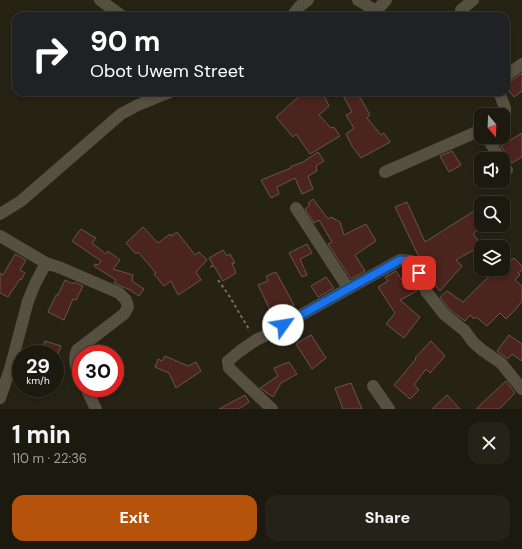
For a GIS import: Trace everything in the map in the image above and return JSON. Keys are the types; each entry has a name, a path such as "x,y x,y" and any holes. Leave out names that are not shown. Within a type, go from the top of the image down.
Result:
{"street":[{"path":"100,0 116,12"},
{"path":"295,12 308,0"},
{"path":"358,0 373,12"},
{"path":"377,12 386,0"},
{"path":"461,10 473,0"},
{"path":"510,73 522,64"},
{"path":"0,214 21,201 121,114 160,96"},
{"path":"501,96 505,108"},
{"path":"385,172 474,133"},
{"path":"296,208 348,288"},
{"path":"0,236 46,263 119,293 126,300 128,307 124,314 84,345"},
{"path":"272,409 228,368 228,362 232,357 256,340 275,331 348,288 400,260 410,261 419,273 426,290 444,314 465,331 473,342 482,350 501,363 522,389"},
{"path":"0,398 10,369 28,301 46,263"},
{"path":"373,386 389,409"},
{"path":"90,397 96,409"}],"path":[{"path":"218,280 256,340"}],"building":[{"path":"522,73 522,91 514,97 510,92 510,82"},
{"path":"300,96 324,96 329,106 319,115 331,128 334,127 340,136 310,154 296,134 293,137 276,117"},
{"path":"343,96 359,96 370,115 367,118 381,135 384,133 390,142 361,158 352,146 346,134 354,128 346,115 352,112"},
{"path":"522,133 522,157 512,163 510,160 510,152 505,152 501,146 504,144 510,144 510,140"},
{"path":"452,151 461,165 449,172 440,156"},
{"path":"318,152 324,161 316,166 317,171 308,176 313,189 302,194 295,178 277,187 279,194 271,198 261,180 291,168 290,167 303,162"},
{"path":"313,199 328,219 331,217 340,222 344,235 366,224 376,241 355,255 365,271 351,279 328,244 332,242 319,220 314,223 305,209 310,205 308,203"},
{"path":"407,202 425,242 474,211 474,232 475,232 473,234 478,240 474,240 474,250 456,260 462,266 440,291 430,280 395,207"},
{"path":"143,227 158,243 170,234 171,236 177,232 195,255 199,252 207,260 196,272 201,280 178,295 171,281 164,286 154,274 156,273 138,252 136,254 126,243"},
{"path":"81,229 96,238 92,243 106,254 108,251 120,260 113,269 133,275 132,281 144,289 139,296 114,283 116,280 94,266 95,264 98,265 101,261 72,241"},
{"path":"307,244 312,253 300,259 307,275 302,277 289,253"},
{"path":"223,250 227,256 230,254 235,263 232,263 236,273 223,281 214,266 210,267 213,265 209,258"},
{"path":"15,254 26,260 20,270 25,273 8,297 0,293 0,273 3,275"},
{"path":"514,258 522,266 522,270 518,273 520,275 515,280 522,286 522,301 506,319 500,313 487,326 476,317 474,319 470,315 465,321 449,309 440,297 447,291 463,302 490,276 510,276 510,261"},
{"path":"396,271 402,280 404,278 409,286 414,285 417,291 400,300 420,317 404,338 386,324 395,313 378,287 388,281 385,277"},
{"path":"276,272 294,305 277,316 275,312 272,314 258,285 268,281 266,276"},
{"path":"326,277 334,288 318,297 311,286"},
{"path":"65,280 73,284 74,282 83,286 76,300 73,299 64,320 48,312"},
{"path":"311,335 326,358 312,369 296,344"},
{"path":"509,335 522,344 522,361 512,354 508,359 497,351"},
{"path":"45,341 58,345 44,345"},
{"path":"431,341 445,356 430,373 426,369 414,385 419,390 410,399 394,385 416,359 415,358"},
{"path":"165,356 188,366 196,362 201,371 176,388 169,373 155,367 158,359 162,361"},
{"path":"289,362 297,374 281,383 273,397 260,388 278,376 274,368"},
{"path":"506,381 515,393 499,409 476,409"},
{"path":"351,383 362,409 343,409 335,388"},
{"path":"245,395 249,402 239,409 219,409"},
{"path":"447,395 460,409 432,409"}],"route":[{"path":"283,325 400,260 410,261 419,273"}]}
